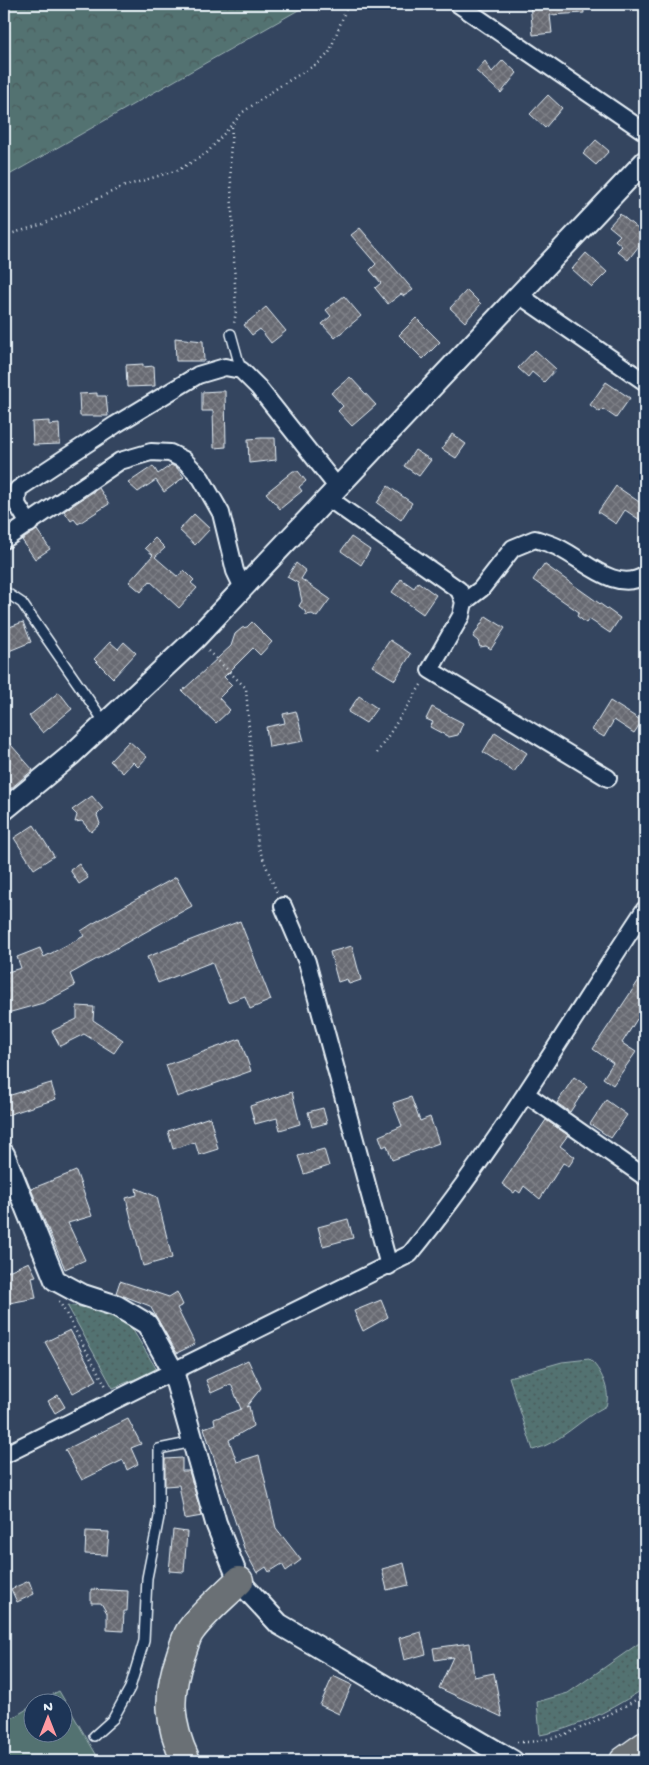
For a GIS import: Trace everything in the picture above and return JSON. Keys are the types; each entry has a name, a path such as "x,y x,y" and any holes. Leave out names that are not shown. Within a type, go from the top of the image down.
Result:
{"highway":[{"path":"186,1761 176,1741 171,1714 171,1694 176,1668 189,1631 239,1581"},
{"path":"624,1761 645,1746"}],"street":[{"path":"458,4 645,132"},
{"path":"4,810 71,755 195,639 645,161"},
{"path":"519,295 645,382"},
{"path":"29,524 17,504 18,489 115,425 198,374 225,367 241,370 258,387 333,493 459,590 464,602 461,616 430,670 608,778"},
{"path":"4,540 120,461 151,452 170,453 184,460 201,478 221,513 235,570 243,588"},
{"path":"464,602 481,589 513,548 535,539 560,548 613,578 626,582 645,575"},
{"path":"283,906 307,962 389,1266"},
{"path":"4,1456 410,1254 437,1222 526,1094 645,909"},
{"path":"526,1094 645,1177"},
{"path":"4,1154 55,1280 83,1295 117,1306 147,1324 174,1371 216,1523 239,1581 279,1624 513,1761"}],"lane":[{"path":"231,334 241,370"},
{"path":"4,591 22,603 106,723"},
{"path":"94,1736 113,1719 130,1688 144,1641 146,1578 159,1517 159,1449 193,1442"}],"path":[{"path":"4,236 43,224 122,187 178,170 206,154 243,112 280,86 320,62 329,53 348,4"},
{"path":"231,334 236,311 230,158 232,126"},
{"path":"195,639 246,688 258,846 283,906"},
{"path":"377,753 430,670"},
{"path":"55,1280 60,1305 114,1400"},
{"path":"480,1741 526,1742 567,1734 645,1695"}],"green space":[{"path":"4,4 309,4 4,178"},
{"path":"67,1305 102,1310 128,1322 157,1370 113,1388"},
{"path":"589,1359 597,1368 604,1381 607,1394 606,1406 553,1442 533,1450 509,1377 562,1362"},
{"path":"645,1639 645,1688 581,1723 540,1735 537,1702 568,1693"},
{"path":"22,1712 22,1742 72,1742 72,1713 100,1761 4,1761 4,1723"}],"building":[{"path":"530,4 583,4 584,13 550,15 552,33 533,35"},
{"path":"503,60 517,73 501,93 476,71 485,61 492,72"},
{"path":"548,95 562,108 545,128 530,114"},
{"path":"596,140 609,151 596,165 583,154"},
{"path":"620,214 645,235 645,238 628,260 617,251 622,246 615,240 620,235 609,226"},
{"path":"360,228 413,290 404,296 401,294 388,304 375,288 381,283 370,270 376,264 351,235"},
{"path":"586,253 607,272 592,287 572,269"},
{"path":"467,290 481,304 465,322 450,308"},
{"path":"344,296 361,316 335,338 322,324 331,316 326,310"},
{"path":"266,307 286,331 271,343 260,329 252,335 244,325"},
{"path":"416,318 440,342 423,359 399,335"},
{"path":"175,338 203,341 204,361 176,361"},
{"path":"535,350 556,369 544,382 532,372 528,377 518,368"},
{"path":"143,364 143,367 154,366 155,386 127,387 126,365"},
{"path":"350,377 376,405 352,426 338,411 343,406 331,393"},
{"path":"606,382 630,398 616,418 603,409 600,412 590,405"},
{"path":"225,391 226,447 214,448 213,411 202,411 202,392"},
{"path":"97,393 97,396 106,396 108,416 80,416 79,394"},
{"path":"49,421 49,425 59,424 60,444 33,445 32,422"},
{"path":"452,434 466,444 456,458 442,449"},
{"path":"275,438 276,460 249,463 248,439"},
{"path":"415,450 431,460 419,476 404,466"},
{"path":"171,465 177,468 184,477 164,492 156,480 138,492 128,483 153,466 158,474"},
{"path":"293,471 298,471 306,481 299,487 302,491 280,509 266,493"},
{"path":"388,486 412,503 401,520 377,503"},
{"path":"616,486 645,506 645,512 640,520 625,510 616,524 598,512"},
{"path":"99,488 109,504 78,524 74,519 71,521 64,511"},
{"path":"194,514 210,529 195,545 179,530"},
{"path":"37,530 50,549 35,559 22,540"},
{"path":"351,537 370,550 361,565 341,551"},
{"path":"155,538 165,548 155,557 178,577 184,570 194,580 191,583 197,588 179,608 150,581 141,592 129,582 153,555 145,548"},
{"path":"296,563 306,571 301,579 330,599 317,617 312,614 306,615 305,611 299,606 302,601 298,583 287,577"},
{"path":"544,564 620,618 610,633 589,619 586,623 577,616 579,612 533,580"},
{"path":"401,579 414,588 418,582 436,595 423,614 392,592"},
{"path":"486,616 505,628 491,649 486,646 480,647 478,641 473,637"},
{"path":"23,622 31,642 4,653 4,629"},
{"path":"252,622 272,642 260,655 253,648 224,677 232,685 219,698 230,710 216,723 182,691 231,646 235,634"},
{"path":"390,640 411,654 395,680 372,666"},
{"path":"110,642 118,649 124,642 136,653 113,678 94,659"},
{"path":"59,692 72,709 43,733 29,716"},
{"path":"359,696 377,708 366,723 348,712"},
{"path":"610,701 642,721 634,733 614,720 604,737 592,730"},
{"path":"432,707 463,723 458,735 449,737 430,727 433,722 426,719"},
{"path":"296,711 304,741 269,747 266,727 285,723 283,714"},
{"path":"495,732 527,753 514,772 483,752"},
{"path":"4,737 33,770 4,794"},
{"path":"129,741 147,757 138,767 133,762 123,773 110,761"},
{"path":"92,796 103,809 97,815 100,824 91,832 82,821 75,822 77,815 72,810"},
{"path":"34,825 54,856 34,869 14,838"},
{"path":"79,864 88,878 79,884 70,870"},
{"path":"176,877 192,906 70,974 75,986 43,1003 4,1014 4,973 21,968 17,957 40,948 44,957 84,936 81,931 92,924"},
{"path":"240,921 271,1000 250,1009 245,996 228,1002 212,962 158,983 147,957"},
{"path":"352,946 361,980 349,984 347,979 338,982 330,952"},
{"path":"645,971 645,1013 640,1021 637,1019 622,1043 636,1052 613,1085 603,1078 613,1063 593,1049"},
{"path":"77,1006 94,1007 93,1020 123,1040 114,1053 84,1034 60,1046 52,1031 77,1019"},
{"path":"240,1039 251,1071 177,1097 166,1065"},
{"path":"574,1077 587,1086 570,1112 557,1103"},
{"path":"51,1083 56,1099 4,1116 4,1097"},
{"path":"292,1092 300,1124 280,1130 277,1118 255,1124 250,1106"},
{"path":"411,1097 420,1121 430,1117 439,1143 392,1160 387,1145 383,1147 379,1136 402,1126 393,1103"},
{"path":"606,1100 627,1115 611,1138 590,1124"},
{"path":"323,1108 327,1123 312,1127 308,1112"},
{"path":"210,1117 218,1149 199,1155 195,1142 173,1149 168,1131"},
{"path":"546,1120 568,1135 560,1146 575,1157 569,1166 563,1163 540,1199 524,1186 520,1193 516,1190 514,1193 502,1184"},
{"path":"324,1149 329,1166 304,1174 298,1156"},
{"path":"76,1171 92,1216 68,1223 85,1260 65,1269 31,1189"},
{"path":"136,1188 157,1197 172,1258 143,1266 126,1198 137,1195"},
{"path":"348,1219 353,1238 323,1246 318,1227"},
{"path":"29,1262 36,1276 32,1277 36,1298 4,1304 4,1273"},
{"path":"120,1281 169,1297 177,1292 183,1305 177,1308 195,1344 177,1353 150,1306 116,1293"},
{"path":"381,1300 388,1317 363,1331 354,1311"},
{"path":"70,1330 97,1380 73,1393 45,1342"},
{"path":"248,1360 261,1388 246,1407 249,1406 253,1426 229,1440 237,1462 259,1455 276,1528 301,1560 286,1571 282,1564 269,1572 266,1567 257,1573 245,1551 204,1428 215,1424 214,1419 241,1409 231,1384 211,1393 206,1380"},
{"path":"58,1395 65,1407 55,1413 48,1401"},
{"path":"128,1419 141,1444 131,1448 138,1464 127,1470 123,1460 82,1480 65,1450"},
{"path":"182,1458 182,1471 189,1471 202,1516 185,1519 179,1485 165,1486 165,1459"},
{"path":"173,1530 187,1532 184,1572 169,1571"},
{"path":"86,1531 109,1532 107,1555 85,1554"},
{"path":"404,1563 409,1585 387,1590 382,1569"},
{"path":"29,1581 34,1594 17,1602 11,1589"},
{"path":"91,1589 128,1591 123,1631 107,1630 107,1613 101,1603 91,1603"},
{"path":"421,1632 426,1654 404,1660 399,1638"},
{"path":"470,1643 474,1677 494,1673 502,1717 439,1688 453,1657 435,1660 433,1648"},
{"path":"333,1676 352,1685 339,1714 320,1705"}]}
